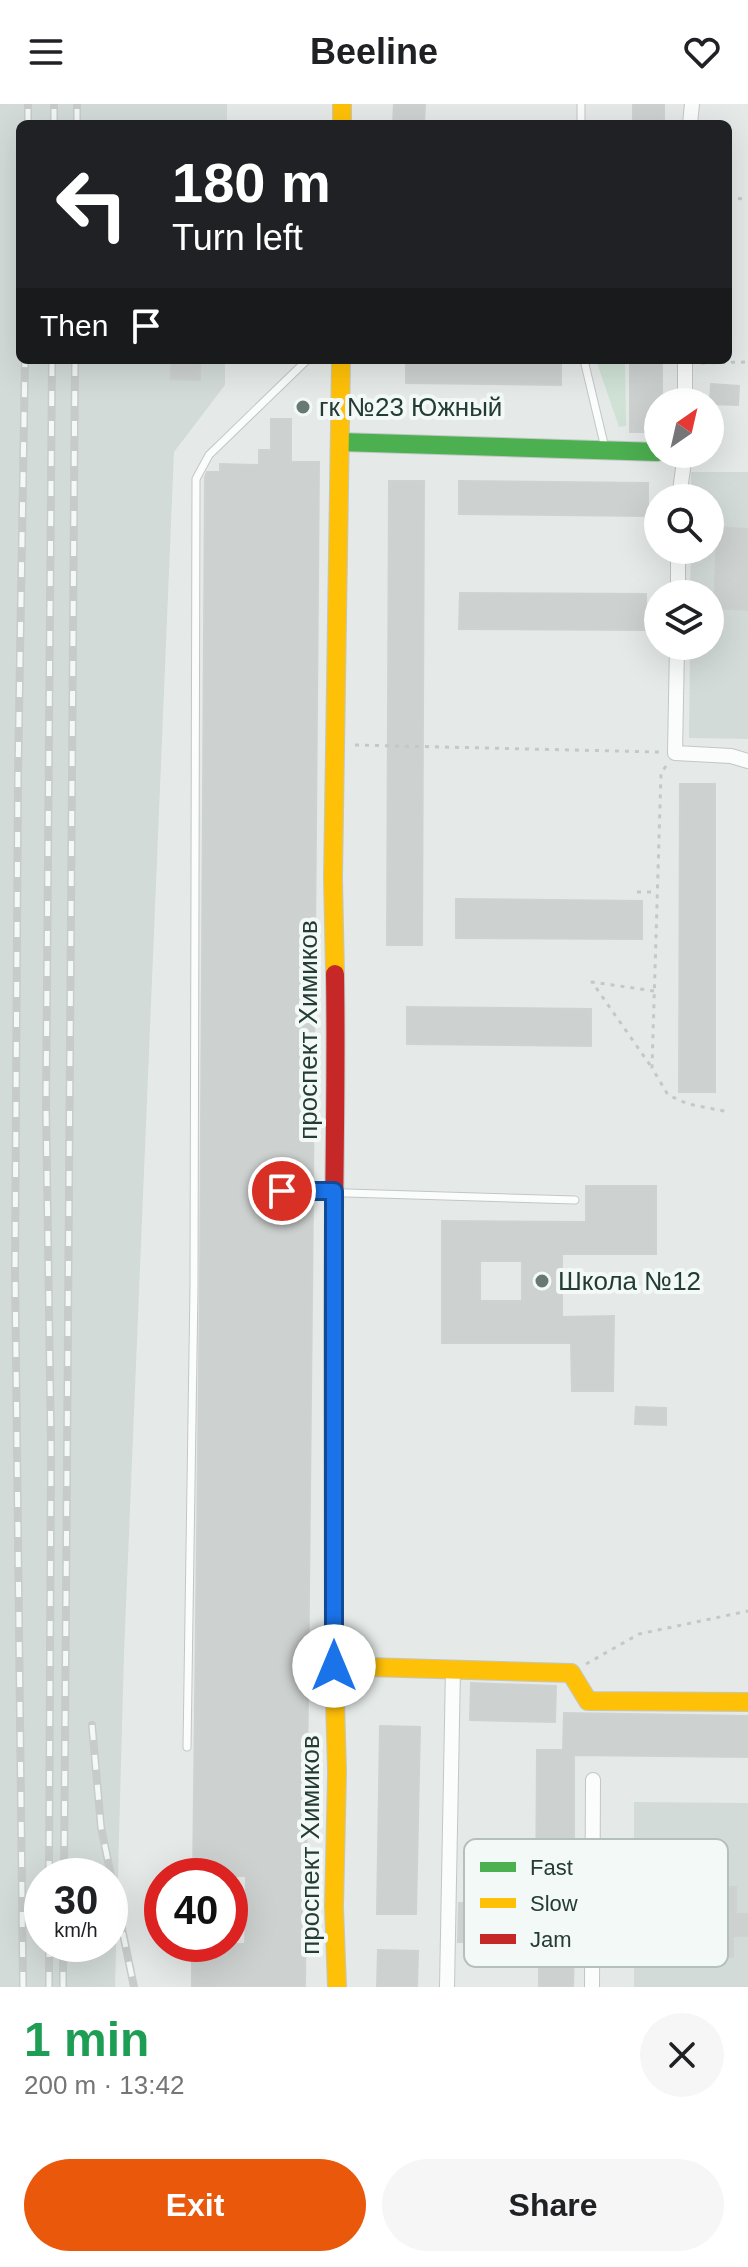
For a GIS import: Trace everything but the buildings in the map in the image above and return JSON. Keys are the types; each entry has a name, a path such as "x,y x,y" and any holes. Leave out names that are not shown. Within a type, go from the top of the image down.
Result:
{"street":[{"name":"проспект Химиков","path":"337,1987 334,1907 337,1772 334,1666 334,1191 337,1098 333,878 341,364"},
{"path":"685,364 685,388"},
{"path":"340,442 644,451"},
{"path":"677,660 675,753 731,756 748,761"},
{"path":"334,1666 571,1673 588,1701 748,1702"},
{"path":"447,1987 453,1669"},
{"path":"593,1780 593,1839"}],"lane":[{"path":"187,1747 194,1287 196,479 209,455 303,364"},
{"path":"585,364 605,450"},
{"path":"282,1191 575,1200"}],"path":[{"path":"335,745 675,753"},
{"path":"652,1068 661,773 675,753"},
{"path":"637,892 657,892"},
{"path":"654,991 592,982 668,1095 688,1104 729,1112"},
{"path":"571,1673 639,1634 748,1611"},
{"path":"448,1947 464,1947"}],"shaded area":[{"path":"0,104 227,104 227,120 16,120 16,364 225,364 225,385 174,452 124,1653 118,1858 24,1858 24,1962 116,1962 115,1987 0,1987"},
{"path":"691,472 748,472 748,739 689,738 690,660 724,660 724,580 690,580 691,564 724,564 724,484 691,484"},
{"path":"634,1802 748,1803 748,1987 634,1987 634,1967 728,1967 728,1839 634,1839"}],"green space":[{"path":"597,364 625,364 626,426 619,427"}],"railway":[{"path":"28,104 28,120"},
{"path":"54,104 54,120"},
{"path":"77,104 77,120"},
{"path":"23,1987 15,1267 18,775 25,364"},
{"path":"49,1858 51,1447 46,1107 52,364"},
{"path":"64,1858 75,364"},
{"path":"92,1725 101,1827 134,1987"},
{"path":"49,1962 49,1987"},
{"path":"63,1962 63,1987"}],"traffic: fast":[{"path":"340,442 644,452"}],"traffic: slow":[{"path":"342,104 342,120"},
{"path":"335,974 333,878 341,364"},
{"path":"333,1334 337,1772 334,1907 337,1987"},
{"path":"334,1666 571,1673 588,1701 748,1702"}],"traffic: jam":[{"path":"333,1334 335,974"}],"place":[{"name":"гк №23 Южный","path":"303,407"},
{"name":"Школа №12","path":"542,1281"}],"route":[{"path":"282,1191 334,1191 334,1666"}]}
